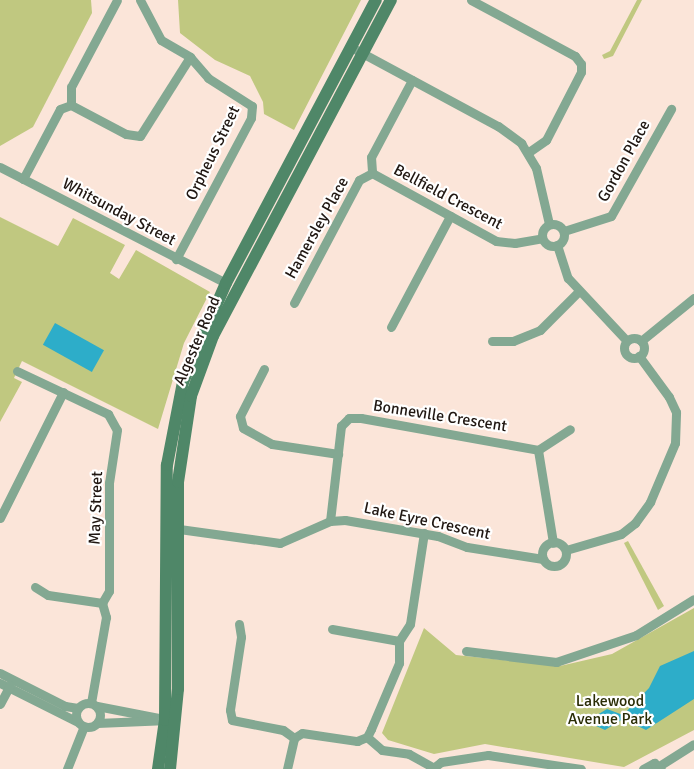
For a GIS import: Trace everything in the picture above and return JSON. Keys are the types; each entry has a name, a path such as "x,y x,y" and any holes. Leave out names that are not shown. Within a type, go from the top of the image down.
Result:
{"main road":[{"name":"Algester Road","path":"170,769 172,528 167,465 177,402 190,362 226,283 376,0"},
{"name":"Algester Road","path":"172,528 180,454 191,396 213,336 391,0"},
{"path":"226,283 238,288"},
{"name":"Algester Road","path":"158,769 171,720"}],"street":[{"path":"70,105 71,87 117,0"},
{"name":"Orpheus Street","path":"140,0 161,40 190,57 208,78 248,101 252,111 176,259"},
{"path":"471,0 575,56 581,64 581,72 546,140 529,152"},
{"path":"351,48 498,126 529,152 549,224"},
{"path":"23,179 60,109 70,105 126,134 140,136 190,57"},
{"name":"Bellfield Crescent","path":"412,80 371,157 372,173 506,244 542,238"},
{"name":"Gordon Place","path":"564,231 611,216 671,109"},
{"name":"Whitsunday Street","path":"0,167 226,283"},
{"name":"Hamersley Place","path":"294,303 359,180 372,173"},
{"path":"391,327 450,216"},
{"path":"549,224 560,225 564,231 564,238 557,245 550,246 542,238 542,231 549,224"},
{"path":"557,245 568,278 627,341 627,355 639,356"},
{"path":"492,341 513,341 540,330 579,291"},
{"path":"627,341 641,341 694,298"},
{"path":"639,356 644,349 641,341"},
{"path":"553,543 566,550 621,534 634,523 650,502 675,443 676,412 639,356"},
{"path":"264,369 240,416 243,428 272,444 338,454"},
{"name":"May Street","path":"17,371 108,414 117,430 109,483 109,591 102,603 106,617 94,704 100,716 97,723"},
{"path":"0,518 63,392"},
{"name":"Bonneville Crescent","path":"330,521 341,426 350,418 538,450"},
{"path":"553,543 538,450 570,429"},
{"name":"Lake Eyre Crescent","path":"172,528 280,543 330,521 345,520 424,533 467,547 543,559"},
{"path":"294,738 302,734 357,741 367,737 399,663 399,641 410,624 424,533"},
{"path":"553,543 545,547 543,559 552,566 560,565 566,550"},
{"path":"35,587 48,595 102,603"},
{"path":"465,651 556,662 636,635 694,599"},
{"path":"239,624 242,637 230,710 232,720 282,729 294,738"},
{"path":"332,629 399,641"},
{"path":"0,673 7,683 81,724 171,720"},
{"path":"7,683 65,706 78,708 94,704 153,714 171,720"},
{"path":"0,704 7,683"},
{"path":"67,769 81,724 78,708"},
{"path":"367,737 382,750 409,754 432,768 488,755 545,766 581,769"},
{"path":"287,769 294,738"},
{"path":"643,769 650,763 660,767 694,744"}],"green space":[{"path":"0,0 91,0 92,13 33,127 0,146"},
{"path":"178,0 361,0 294,130 264,114 263,102 250,76 215,60 180,33"},
{"path":"637,0 642,0 613,56 604,59 602,55 610,51"},
{"path":"0,217 58,246 73,218 125,245 110,273 119,279 136,250 210,292 184,343 158,429 22,361 14,378 22,382 0,422"},
{"path":"628,541 664,606 658,610 624,543"},
{"name":"Lakewood Avenue Park","path":"694,608 694,730 624,767 485,744 434,754 388,740 382,733 424,628 456,655 560,666 612,654"}],"water":[{"path":"55,323 104,350 92,372 43,345"},
{"path":"694,651 694,699 646,730 623,719 605,730 594,725 597,715 607,709 623,715 649,688 660,666"}]}
